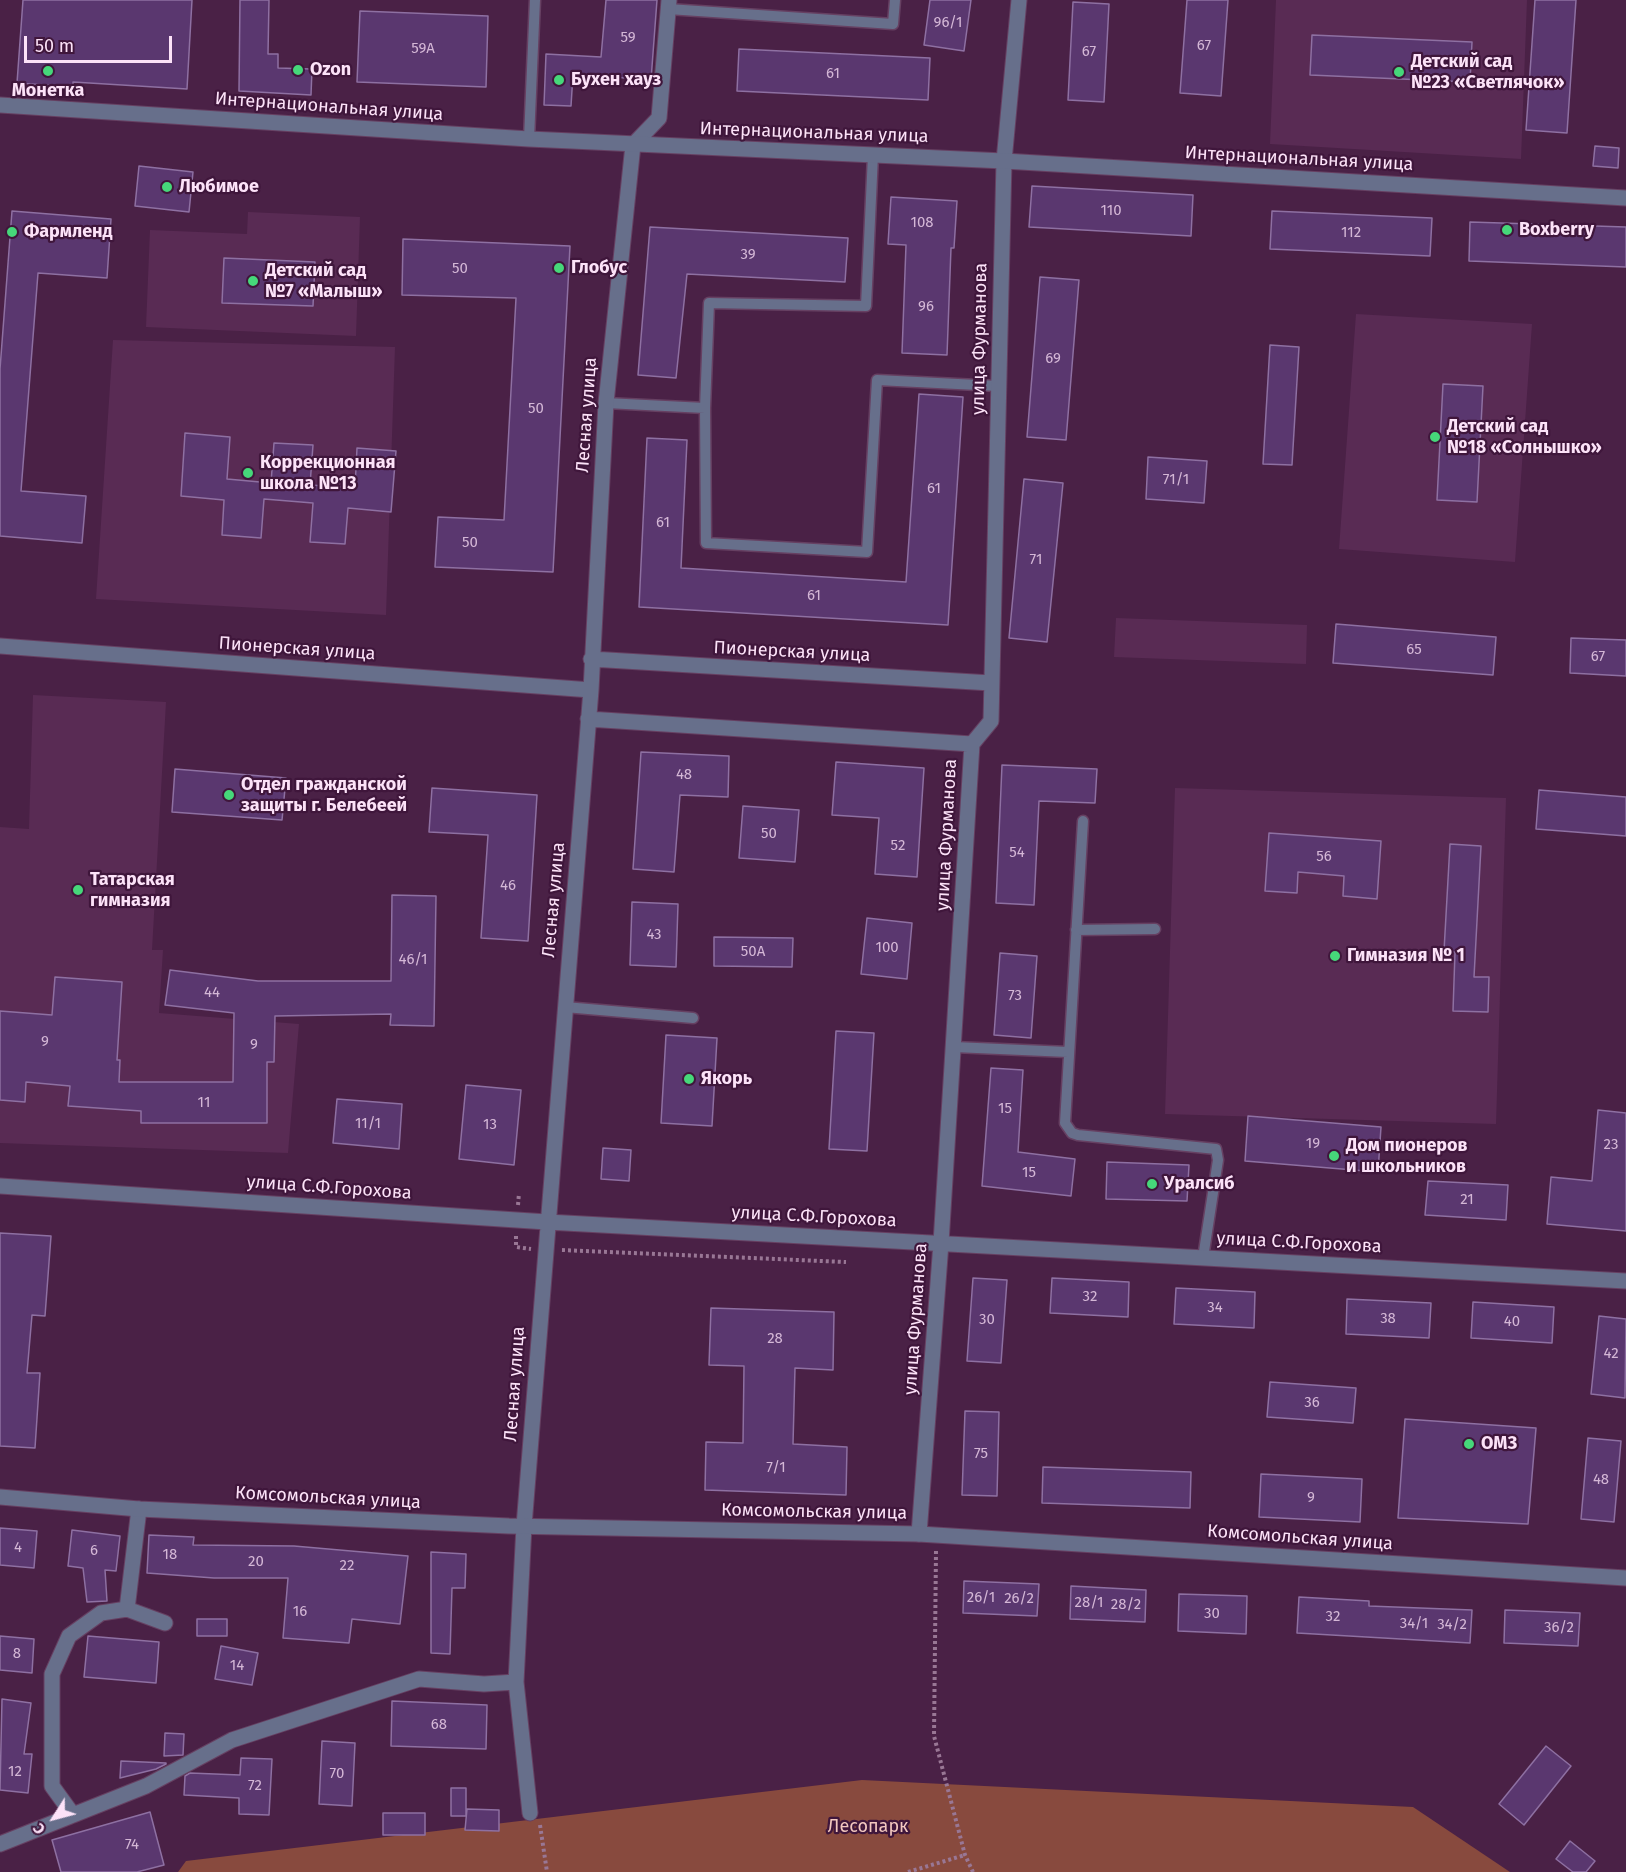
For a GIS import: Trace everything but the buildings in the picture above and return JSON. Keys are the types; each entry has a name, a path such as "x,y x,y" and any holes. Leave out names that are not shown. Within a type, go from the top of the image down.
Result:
{"street":[{"name":"улица Фурманова","path":"919,1534 941,1243 972,744 991,721 1004,161 1019,0"},
{"path":"633,145 659,118 668,5"},
{"name":"Интернациональная улица","path":"0,105 633,145 1004,161 1626,198"},
{"name":"Лесная улица","path":"530,1814 516,1682 524,1526 591,690 606,403 633,145"},
{"name":"Пионерская улица","path":"0,646 591,690"},
{"name":"Пионерская улица","path":"591,659 991,683"},
{"path":"588,719 972,744"},
{"name":"улица С.Ф.Горохова","path":"0,1186 547,1222 1626,1281"},
{"name":"Комсомольская улица","path":"0,1497 85,1502 139,1509 524,1526 919,1534 1626,1578"},
{"path":"127,1610 139,1509"},
{"path":"73,1815 52,1786 52,1674 69,1636 101,1613 127,1610 165,1623"},
{"path":"0,1844 146,1786 232,1740 419,1679 484,1684 516,1682"}],"lane":[{"path":"529,139 535,0"},
{"path":"668,5 893,24 896,0"},
{"path":"873,155 866,306 709,303 705,408 706,543 867,552 877,380 998,386"},
{"path":"606,403 705,408"},
{"path":"1083,821 1064,1118 1072,1133 1212,1147 1218,1152 1203,1258"},
{"path":"1076,930 1155,929"},
{"path":"565,1006 693,1018"},
{"path":"954,1047 1068,1052"}],"path":[{"path":"519,1193 516,1247 846,1262"},
{"path":"936,1535 934,1736 965,1855 973,1872"},
{"path":"908,1872 965,1855"}],"shaded area":[{"name":"Детский сад №23 «Светлячок»","path":"1276,0 1527,0 1521,159 1270,144"},
{"name":"Детский сад №7 «Малыш»","path":"248,212 360,217 356,336 146,327 150,230 247,234"},
{"name":"Детский сад №18 «Солнышко»","path":"1356,314 1532,324 1515,562 1339,549"},
{"name":"Коррекционная школа №13","path":"113,340 395,347 386,615 96,599"},
{"path":"1116,618 1307,625 1306,664 1114,657"},
{"name":"Татарская гимназия","path":"33,695 166,702 152,950 163,950 159,1013 299,1024 288,1153 0,1143 0,827 29,829"},
{"name":"Гимназия № 1","path":"1175,788 1506,798 1496,1124 1165,1114"}],"green space":[{"name":"Лесопарк","path":"862,1780 1413,1807 1510,1872 178,1872 186,1861"}],"place":[{"name":"Ozon","path":"298,70"},
{"name":"Монетка","path":"48,71"},
{"name":"Детский сад №23 «Светлячок»","path":"1399,72"},
{"name":"Бухен хауз","path":"559,80"},
{"name":"Любимое","path":"167,187"},
{"name":"Boxberry","path":"1507,230"},
{"name":"Фармленд","path":"12,232"},
{"name":"Глобус","path":"559,268"},
{"name":"Детский сад №7 «Малыш»","path":"253,281"},
{"name":"Детский сад №18 «Солнышко»","path":"1435,437"},
{"name":"Коррекционная школа №13","path":"248,473"},
{"name":"Отдел гражданской защиты г. Белебеей","path":"229,795"},
{"name":"Татарская гимназия","path":"78,890"},
{"name":"Гимназия № 1","path":"1335,956"},
{"name":"Якорь","path":"689,1079"},
{"name":"Дом пионеров и школьников","path":"1334,1156"},
{"name":"Уралсиб","path":"1152,1184"},
{"name":"ОМЗ","path":"1469,1444"}]}
